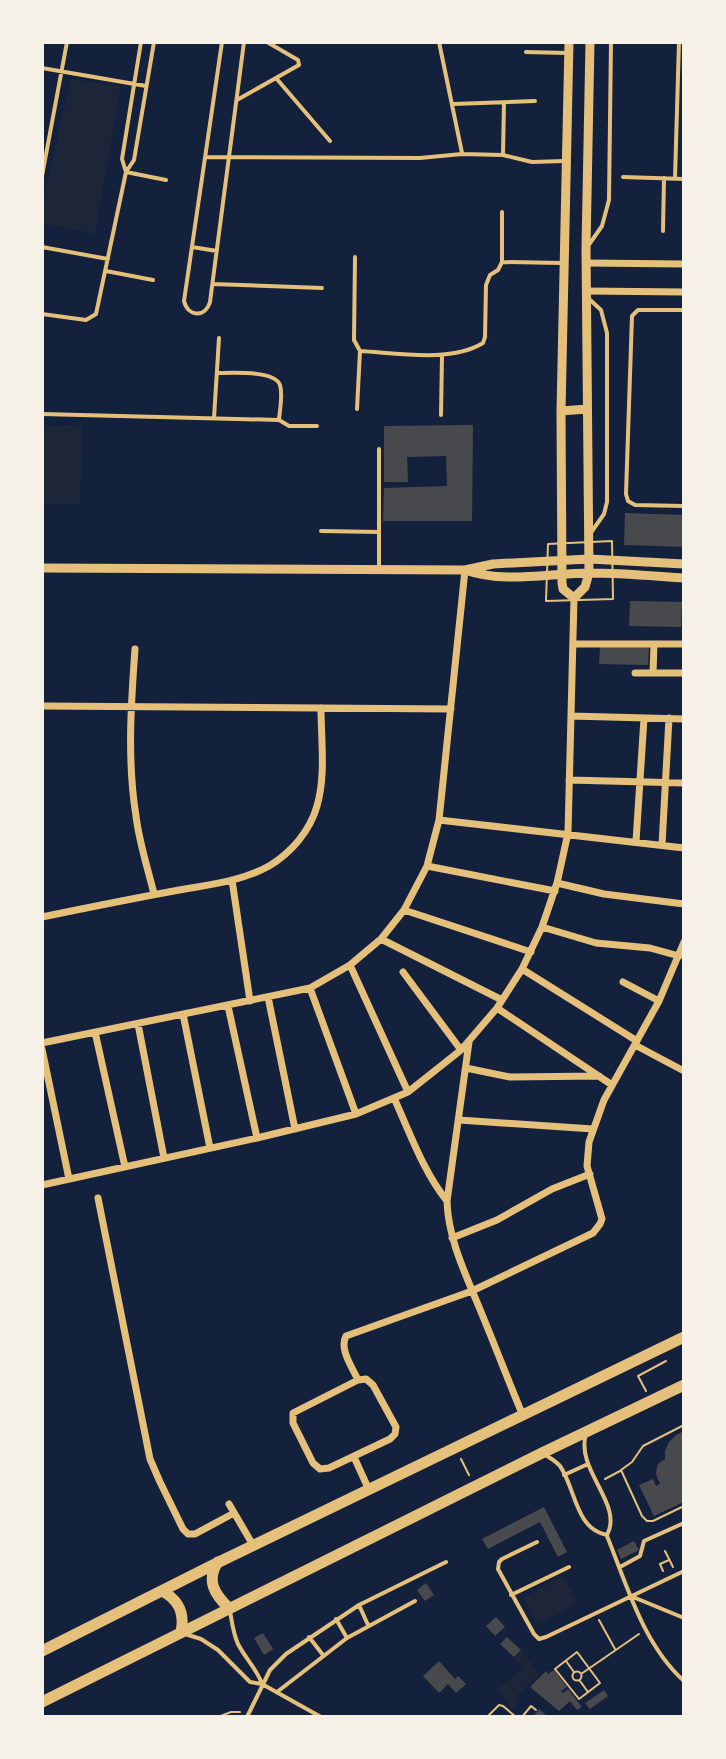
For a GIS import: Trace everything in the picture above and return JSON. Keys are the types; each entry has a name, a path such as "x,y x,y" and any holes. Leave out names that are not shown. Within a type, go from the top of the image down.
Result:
{"main road":[{"path":"42,1651 253,1545 684,1337"},
{"path":"42,1702 684,1385"},
{"path":"219,1562 212,1571 211,1582 215,1593 229,1608"},
{"path":"162,1591 178,1603 182,1612 181,1632"}],"street":[{"path":"42,1185 356,1114 408,1092 470,1040 497,1008 531,952 556,887 568,833 574,598 585,587 589,573 586,247 590,42"},
{"path":"568,47 561,411 562,575 563,589 574,598"},
{"path":"568,80 590,79"},
{"path":"586,263 684,264"},
{"path":"586,294 684,292"},
{"path":"561,411 587,409"},
{"path":"42,568 465,570 493,564 589,559 681,564 681,578 589,573 500,577 465,570"},
{"path":"42,1043 310,988 350,965 381,939 404,910 427,866 439,820 465,570"},
{"path":"573,644 684,644"},
{"path":"653,673 654,644"},
{"path":"135,649 131,754 136,817 154,894"},
{"path":"635,673 684,673"},
{"path":"42,706 451,709"},
{"path":"42,917 232,880 268,867 284,856 298,842 317,807 321,787 321,708"},
{"path":"571,716 684,719"},
{"path":"636,842 644,718"},
{"path":"662,845 669,718"},
{"path":"569,780 684,783"},
{"path":"439,820 684,848"},
{"path":"427,866 684,904"},
{"path":"232,880 250,1001"},
{"path":"404,910 531,952"},
{"path":"542,927 596,943 640,947 679,956"},
{"path":"381,939 502,1000"},
{"path":"358,1380 344,1348 346,1336 472,1291 593,1233 600,1224 601,1213 587,1166 587,1150 593,1129 604,1100 659,1001 684,942"},
{"path":"350,965 408,1092"},
{"path":"522,969 684,1071"},
{"path":"403,972 461,1050"},
{"path":"623,982 659,1001"},
{"path":"310,988 356,1114"},
{"path":"268,997 295,1129"},
{"path":"228,1006 257,1138"},
{"path":"497,1008 612,1085"},
{"path":"183,1014 210,1148"},
{"path":"138,1024 164,1158"},
{"path":"95,1032 125,1167"},
{"path":"470,1040 447,1201 448,1220 472,1291 523,1416"},
{"path":"42,1049 69,1179"},
{"path":"466,1068 510,1077 599,1076"},
{"path":"394,1098 426,1168 447,1201"},
{"path":"459,1120 593,1129"},
{"path":"452,1238 497,1220 552,1189 590,1174"},
{"path":"98,1198 150,1459 155,1471 188,1534 195,1534 234,1513"},
{"path":"366,1379 373,1385 396,1430 395,1434 354,1457 320,1469 313,1463 291,1420 292,1416 296,1411 358,1380 366,1379"},
{"path":"354,1457 369,1490"},
{"path":"229,1504 253,1545"}],"lane":[{"path":"42,176 67,42"},
{"path":"126,172 122,159 141,42"},
{"path":"42,314 80,320 92,318 98,308 126,172 134,160 154,42"},
{"path":"222,42 184,301 185,308 197,315 208,308 244,42"},
{"path":"237,100 300,63 267,42"},
{"path":"439,42 462,154"},
{"path":"586,247 602,226 609,200 611,42"},
{"path":"675,178 679,42"},
{"path":"526,52 568,47"},
{"path":"42,68 146,86"},
{"path":"276,78 330,141"},
{"path":"452,104 535,101"},
{"path":"503,155 504,102"},
{"path":"205,157 420,158 462,154 514,156 532,162 565,161"},
{"path":"126,172 166,180"},
{"path":"623,177 684,179"},
{"path":"663,231 664,178"},
{"path":"360,351 442,355 483,343 486,285 490,275 498,270 502,262 502,212"},
{"path":"42,247 108,259"},
{"path":"192,247 217,251"},
{"path":"355,257 354,343 360,351 357,409"},
{"path":"502,262 564,263"},
{"path":"106,271 153,280"},
{"path":"212,284 322,288"},
{"path":"586,294 604,316 608,359 607,502 597,526 589,535"},
{"path":"684,310 638,310 632,316 626,494 628,501 635,505 684,506"},
{"path":"214,418 219,338"},
{"path":"441,415 442,355"},
{"path":"217,373 267,375 276,379 280,387 279,420"},
{"path":"42,414 279,420 289,426 317,426"},
{"path":"379,449 379,569"},
{"path":"321,531 379,532"},
{"path":"586,1432 583,1449 611,1518 607,1535"},
{"path":"542,1453 556,1462 564,1475 585,1523 594,1531 607,1535"},
{"path":"564,1475 588,1464"},
{"path":"620,1567 640,1556 644,1541 684,1523"},
{"path":"607,1535 647,1629 662,1656 684,1681"},
{"path":"537,1542 499,1562 498,1569 539,1639 684,1571"},
{"path":"248,1715 270,1670 309,1637 359,1605 446,1562"},
{"path":"511,1595 569,1567"},
{"path":"631,1596 684,1618"},
{"path":"277,1692 347,1638 415,1601"},
{"path":"359,1605 368,1625"},
{"path":"229,1608 236,1638 262,1684"},
{"path":"336,1619 347,1638"},
{"path":"181,1632 209,1644 250,1682 262,1684 321,1717"},
{"path":"309,1637 323,1655"}],"path":[{"path":"647,1393 638,1376 667,1361 661,1349"},
{"path":"597,1483 632,1462 643,1446 684,1425"},
{"path":"456,1449 474,1487"},
{"path":"621,1470 647,1521 684,1506"},
{"path":"665,1551 674,1570"},
{"path":"666,1579 660,1564 669,1560"},
{"path":"596,1613 616,1650"},
{"path":"574,1673 581,1674 647,1629"},
{"path":"577,1652 590,1668 600,1683 578,1699 555,1669 577,1652"},
{"path":"565,1660 574,1673 574,1679 567,1685"},
{"path":"580,1680 581,1674"},
{"path":"574,1679 580,1680 588,1692"},
{"path":"487,1717 499,1705 516,1717"},
{"path":"522,1717 531,1706 536,1710"},
{"path":"218,1717 231,1712 248,1715"}],"shaded area":[{"path":"71,79 121,86 95,234 42,223 42,205"},
{"path":"83,425 80,504 42,504 42,426"},
{"path":"563,1575 578,1603 537,1625 523,1598"},
{"path":"521,1650 540,1674 515,1697 519,1701 512,1710 498,1689 523,1668 514,1657"}],"building":[{"path":"473,425 472,521 383,521 384,488 447,486 446,456 407,457 408,482 384,482 384,426"},
{"path":"625,513 684,515 684,547 624,545"},
{"path":"630,601 682,602 681,627 629,626"},
{"path":"600,647 649,647 648,665 599,664"},
{"path":"684,1431 684,1502 654,1516 639,1485 653,1479 656,1486 660,1484 657,1467 665,1459 669,1442"},
{"path":"544,1507 567,1552 558,1557 540,1522 488,1549 482,1539"},
{"path":"634,1541 639,1550 621,1559 617,1550"},
{"path":"426,1583 434,1595 425,1601 417,1590"},
{"path":"496,1617 505,1627 495,1636 486,1626"},
{"path":"263,1633 273,1649 264,1655 254,1638"},
{"path":"507,1637 521,1650 514,1657 500,1644"},
{"path":"439,1661 455,1679 458,1676 466,1684 456,1693 448,1684 439,1693 423,1676"},
{"path":"554,1670 567,1687 561,1691 563,1693 568,1689 582,1707 577,1710 570,1701 559,1711 530,1687 546,1671 548,1674"},
{"path":"604,1690 608,1696 590,1709 585,1703"},
{"path":"539,1709 548,1717 533,1717"}]}
